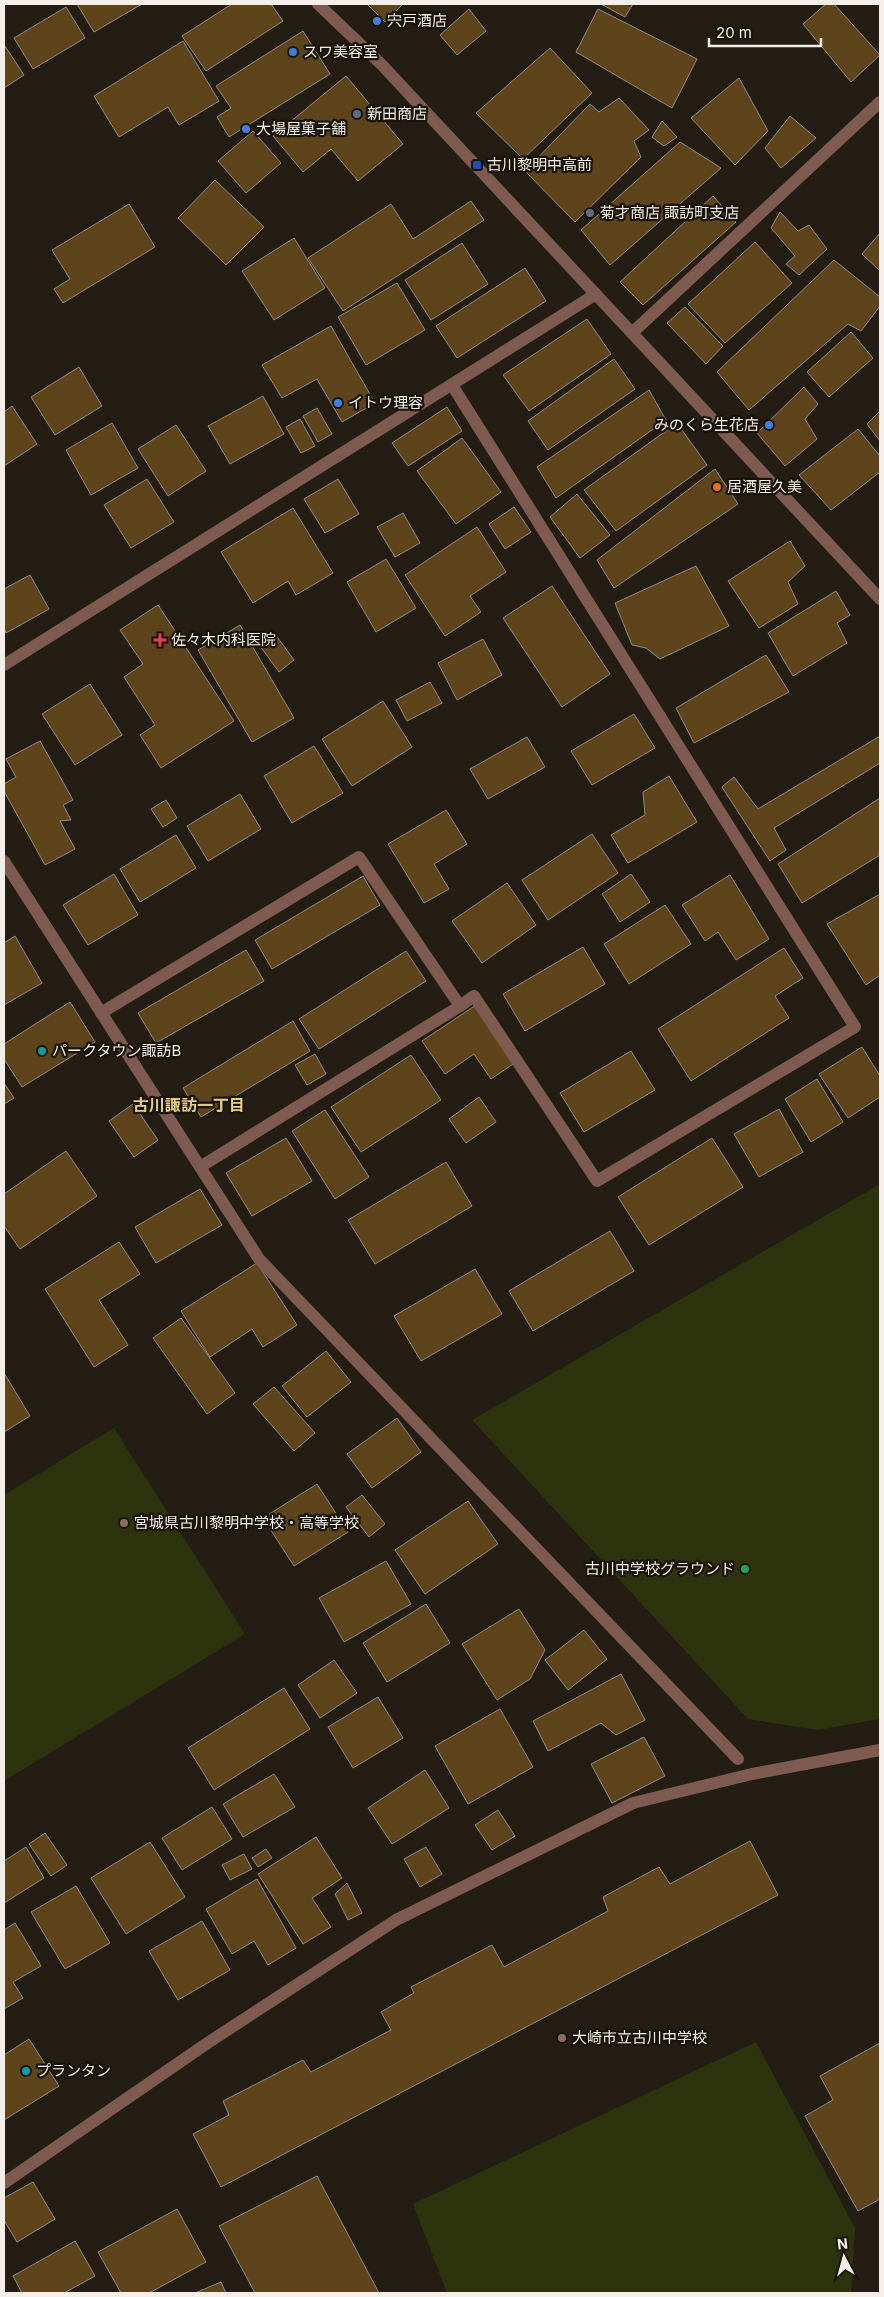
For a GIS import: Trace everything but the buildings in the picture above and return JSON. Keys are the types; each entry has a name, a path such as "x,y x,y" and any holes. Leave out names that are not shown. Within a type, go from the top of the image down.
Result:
{"street":[{"path":"318,4 382,65 880,599"},
{"path":"632,333 880,102"},
{"path":"4,665 596,294"},
{"path":"200,1167 474,996 597,1181 855,1027 452,385"},
{"path":"101,1013 359,857 460,1006"},
{"path":"4,862 259,1259 738,1759"},
{"path":"4,2182 218,2036 405,1915 634,1803 752,1774 880,1750"}],"green space":[{"name":"古川中学校グラウンド","path":"880,1184 880,1719 817,1730 748,1719 472,1420"},
{"path":"114,1428 245,1634 4,1781 4,1495"},
{"path":"756,2042 855,2228 851,2293 447,2293 413,2204"}],"place":[{"name":"宍戸酒店","path":"377,21"},
{"name":"スワ美容室","path":"293,52"},
{"name":"新田商店","path":"357,114"},
{"name":"大場屋菓子舗","path":"246,129"},
{"name":"古川黎明中高前","path":"477,165"},
{"name":"菊才商店 諏訪町支店","path":"590,213"},
{"name":"イトウ理容","path":"338,403"},
{"name":"みのくら生花店","path":"769,425"},
{"name":"居酒屋久美","path":"717,487"},
{"name":"佐々木内科医院","path":"160,640"},
{"name":"パークタウン諏訪B","path":"42,1051"},
{"name":"宮城県古川黎明中学校・高等学校","path":"124,1523"},
{"name":"古川中学校グラウンド","path":"745,1569"},
{"name":"大崎市立古川中学校","path":"562,2038"},
{"name":"プランタン","path":"26,2071"}],"district":[{"name":"古川諏訪一丁目","path":"189,1105"}]}
